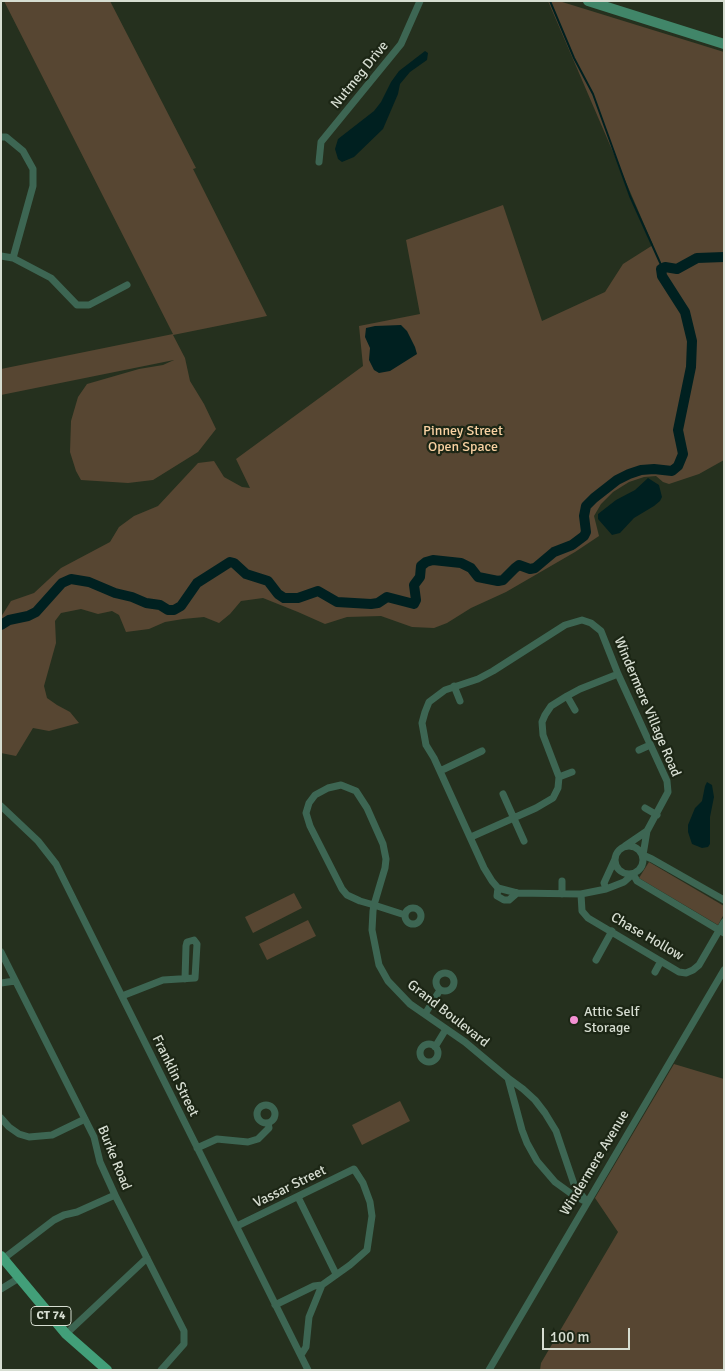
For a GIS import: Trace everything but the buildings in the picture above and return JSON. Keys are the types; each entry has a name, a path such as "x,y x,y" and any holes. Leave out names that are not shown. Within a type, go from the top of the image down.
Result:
{"main road":[{"path":"588,1 724,44"},
{"name":"CT 74","path":"2,1257 66,1334 107,1370"}],"street":[{"name":"Nutmeg Drive","path":"319,162 321,142 401,44 420,1"},
{"path":"1,137 6,137 23,150 32,168 33,186 13,258"},
{"path":"1,256 13,258 51,278 77,305 89,305 128,285"},
{"name":"Windermere Village Road","path":"582,620 591,623 601,631 618,674 667,781 668,792 647,831 643,865 624,882 606,889 580,894 517,893 498,888 484,868 434,758 426,745 422,723 429,702 437,694 454,686 478,679 493,671 565,625 582,620"},
{"path":"471,837 547,803 553,798 557,792 559,777 543,736 542,722 551,706 580,689 618,674"},
{"path":"454,686 460,701"},
{"path":"567,696 575,710"},
{"path":"639,750 650,744"},
{"path":"440,771 482,751"},
{"path":"559,777 572,772"},
{"name":"Grand Boulevard","path":"374,906 360,901 342,889 310,826 306,813 309,803 315,795 328,788 341,785 356,791 367,808 383,844 386,859 385,868 374,906 372,930 379,965 388,981 410,1004 465,1042 524,1089 546,1113 556,1131 575,1187 587,1202"},
{"path":"503,794 524,841"},
{"name":"Franklin Street","path":"1,806 38,841 56,864 308,1370"},
{"path":"645,808 657,815"},
{"name":"Windermere Village Road","path":"606,889 604,883 618,851 647,831"},
{"path":"625,846 634,846 643,856 652,859 724,900"},
{"path":"615,859 615,864 624,874 633,874 637,881 722,932"},
{"path":"562,881 562,894"},
{"name":"Chase Hollow","path":"580,894 582,911 588,918 679,972 686,973 699,965 722,932 724,922"},
{"path":"374,906 405,915"},
{"path":"596,960 612,931"},
{"path":"122,996 163,980 195,978 197,944 194,940 187,942 184,978"},
{"name":"Burke Road","path":"1,952 85,1119 94,1138 100,1162 115,1195 184,1332 184,1344 161,1370"},
{"path":"655,972 661,961"},
{"name":"Windermere Avenue","path":"489,1370 724,970"},
{"path":"1,984 15,981"},
{"path":"425,1014 440,990"},
{"path":"435,1047 446,1029"},
{"path":"508,1078 522,1130 537,1161 555,1182 587,1202"},
{"path":"1,1118 18,1134 29,1137 52,1135 85,1119"},
{"path":"197,1148 217,1139 248,1142 258,1139 269,1128 268,1123"},
{"name":"Vassar Street","path":"237,1226 354,1170 363,1182 370,1202 372,1216 370,1231 366,1250 350,1266 336,1274"},
{"path":"2,1257 54,1220 115,1195"},
{"path":"298,1197 336,1274 322,1285 309,1317 306,1347 301,1355"},
{"path":"66,1334 147,1258"},
{"path":"1,1288 19,1278"},
{"path":"275,1305 314,1286 322,1285"}],"green space":[{"path":"4,1 110,1 196,168 193,169 267,316 173,335 185,358 190,381 216,429 198,452 153,480 128,483 81,480 70,452 71,421 78,397 87,384 139,369 163,365 174,360 1,395 1,369 173,334"},
{"name":"Pinney Street Open Space","path":"548,1 559,1 724,52 724,460 699,474 669,484 656,476 644,477 629,482 613,492 601,504 594,516 599,536 506,592 434,628 412,627 381,616 347,617 325,624 263,598 241,601 219,623 204,617 183,619 165,622 149,629 126,632 119,615 112,611 98,614 81,609 61,613 55,621 56,643 44,686 47,698 70,712 79,723 49,731 33,728 16,756 1,753 1,617 11,601 34,593 61,568 110,542 119,527 134,516 158,506 198,463 214,461 224,477 242,487 250,488 236,459 363,366 359,326 420,314 406,240 503,205 542,321 605,292 623,264 653,245"},
{"path":"649,862 724,906 724,914 718,925 639,878"},
{"path":"294,893 302,908 253,933 245,917"},
{"path":"308,920 316,936 267,960 259,944"},
{"path":"674,1064 724,1079 724,1370 540,1370 541,1363 618,1232 595,1198"},
{"path":"400,1101 410,1121 362,1145 352,1125"}],"water":[{"path":"425,51 428,53 427,60 410,72 400,84 398,94 383,129 354,157 342,162 338,159 335,149 338,139 374,111 399,71"},
{"path":"401,325 407,331 417,354 390,371 379,373 374,370 369,360 370,348 365,337 366,328"},
{"path":"648,478 659,485 662,497 660,501 634,518 620,533 612,535 598,519 598,514 616,500 635,490"},
{"path":"707,782 712,785 714,797 710,817 710,844 708,847 702,848 692,844 688,825 695,808 702,801"}],"waterway":[{"path":"550,1 574,58 593,94 630,196 662,267"},
{"path":"1,625 9,620 28,616 36,612 62,583 71,579 89,582 115,593 146,603 160,605 168,610 174,610 181,606 197,583 230,562 234,563 246,574 268,581 278,594 284,598 298,598 318,591 337,602 371,604 378,603 387,597 414,604 416,600 414,585 420,577 421,566 433,560 461,563 471,568 478,577 498,581 503,580 519,565 530,569 535,568 554,552 572,545 584,536 586,532 584,516 586,506 617,480 641,470 672,471 678,466 683,454 678,430 691,367 692,341 685,312 662,276 661,269 665,267 677,269 697,258 724,257"}],"place":[{"name":"Attic Self Storage","path":"574,1020"}]}
